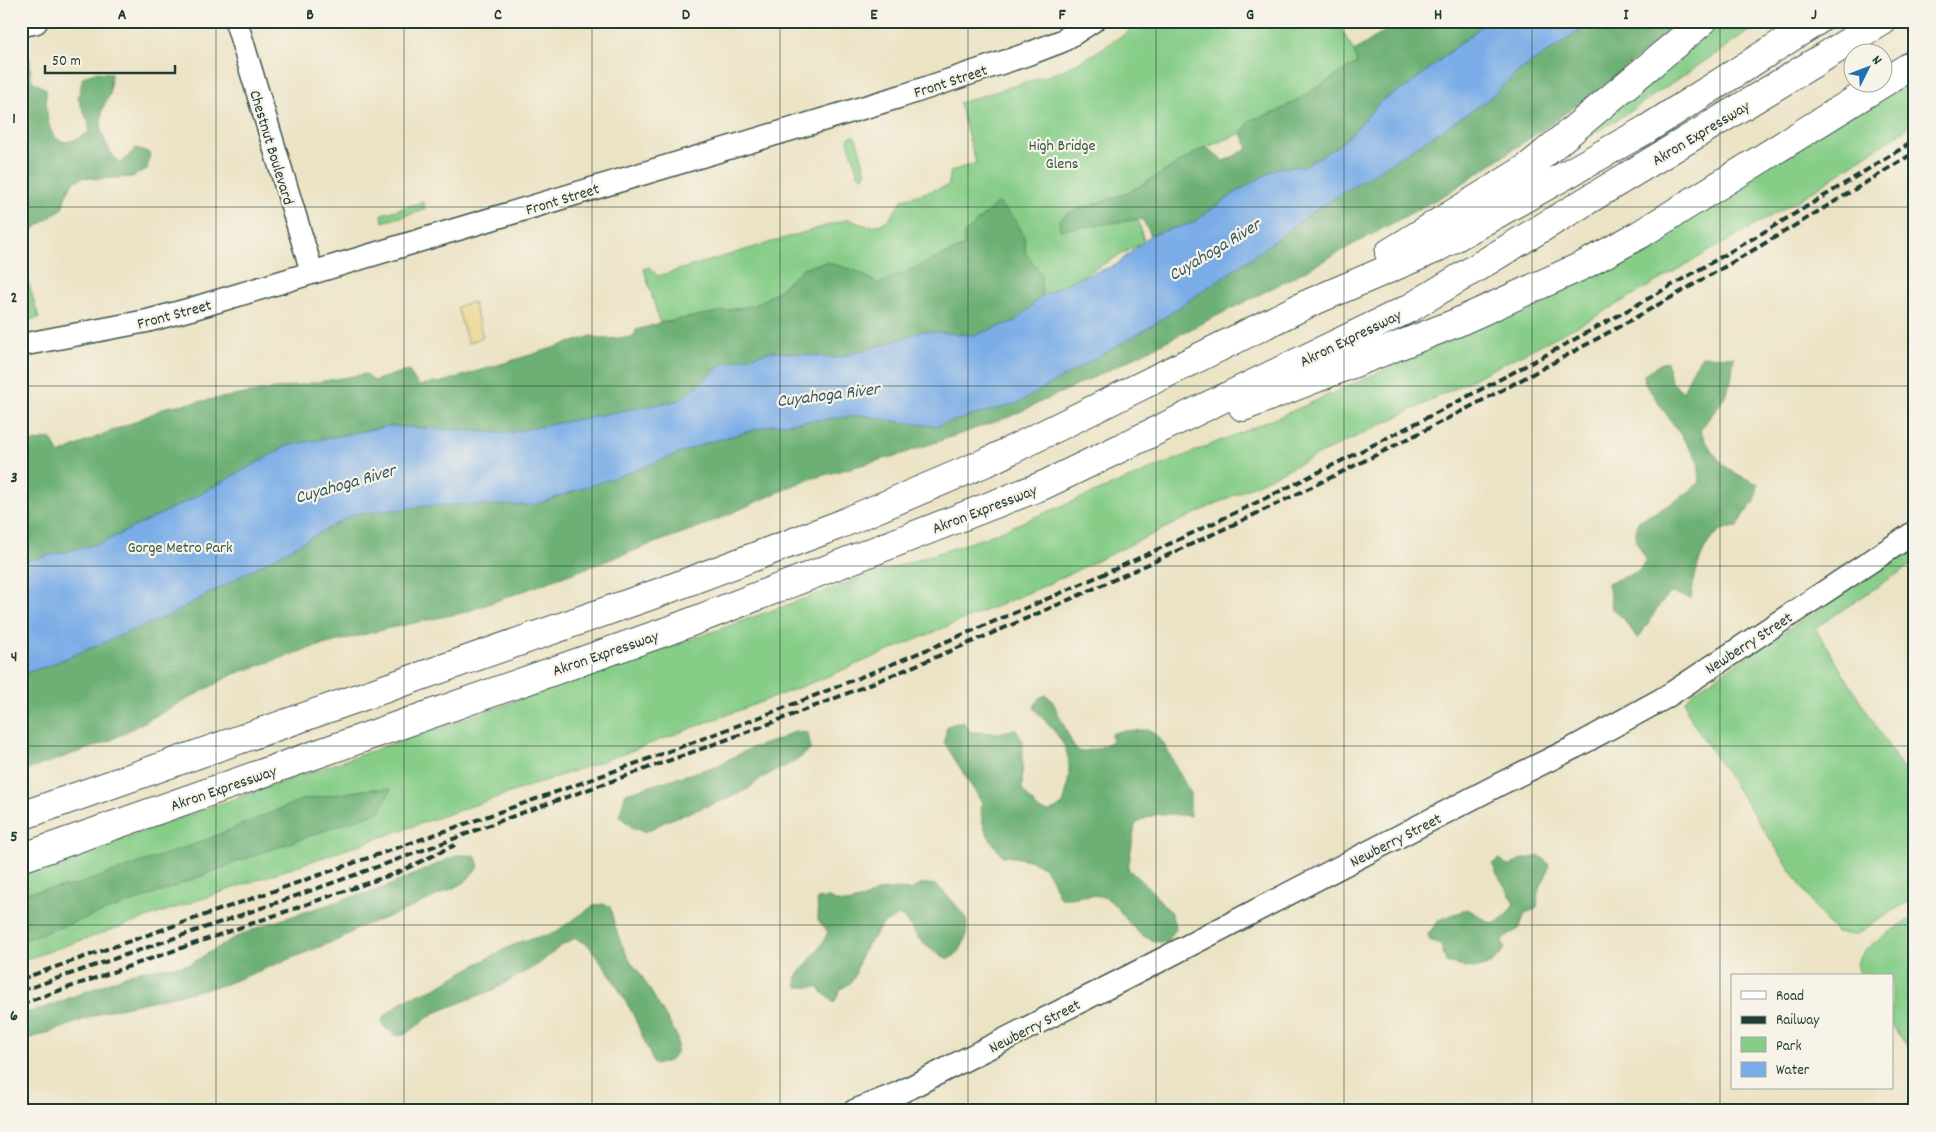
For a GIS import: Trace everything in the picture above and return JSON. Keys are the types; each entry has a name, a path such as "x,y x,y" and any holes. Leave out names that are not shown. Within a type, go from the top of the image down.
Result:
{"highway":[{"path":"1307,304 1527,168 1703,21"},
{"name":"Akron Expressway","path":"21,816 658,593 836,526 989,461 1307,304 1433,250 1647,128 1817,21"},
{"name":"Akron Expressway","path":"21,858 673,629 1044,485 1410,308 1883,21"},
{"path":"1044,485 1456,323 1584,266 1639,235 1915,63"}],"main road":[{"path":"21,24 35,21"}],"street":[{"name":"Chestnut Boulevard","path":"236,21 312,272"},
{"name":"Front Street","path":"21,345 147,321 191,309 902,96 1062,41 1093,21"},
{"name":"Newberry Street","path":"854,1111 898,1093 1576,747 1666,697 1915,532"}],"green space":[{"name":"High Bridge Glens","path":"1145,21 1336,21 1354,51 1357,63 1277,112 1250,120 1242,133 1202,149 1131,191 1144,242 1036,301 964,246 879,285 854,270 803,269 779,290 756,305 660,323 644,269 649,267 658,276 849,219 870,226 885,222 903,199 948,186 951,171 976,163 959,103 1059,72 1092,55"},
{"path":"1401,21 1487,21 1408,86 1382,100 1338,146 1304,166 1277,168 1235,193 1193,223 1151,235 1142,219 1060,230 1059,220 1068,213 1130,192 1206,147 1224,161 1248,149 1242,133 1250,120 1277,112 1357,63 1354,51"},
{"path":"1595,21 1682,21 1600,89 1448,193 1288,280 1107,371 1009,417 902,454 806,480 707,524 466,612 390,628 311,648 234,674 107,742 21,772 21,674 47,666 168,616 354,514 439,505 707,443 772,425 863,415 899,422 1150,327 1251,258 1317,209 1486,101 1519,71"},
{"path":"1717,21 1765,21 1618,119 1575,145"},
{"path":"21,48 28,55 32,81 46,89 49,124 52,133 57,139 65,142 75,140 89,132 89,124 78,98 83,77 97,72 111,73 110,94 102,109 101,131 109,150 120,164 136,148 150,153 147,169 132,177 97,179 84,177 73,182 66,195 62,209 21,238 21,156 27,152 21,144"},
{"path":"1915,77 1915,123 1802,198 1595,317 1420,406 1042,587 814,682 620,755 21,961 21,873 665,649 864,577 984,538 1288,413 1520,309 1889,92 1894,92 1894,89"},
{"path":"854,136 866,172 863,177 858,174 848,141 849,137"},
{"path":"423,202 425,210 383,222 382,214"},
{"path":"998,202 1017,222 1024,236 1026,254 1041,274 1042,296 1016,321 975,335 922,331 886,344 835,358 772,351 723,364 680,400 506,433 389,426 287,446 197,496 102,543 21,562 21,445 50,438 60,454 166,407 366,374 374,381 408,370 419,386 435,382 439,383 592,336 606,339 634,337 636,330 660,323 756,305 779,290 803,268 826,262 854,270 879,284 964,246 964,234"},
{"path":"21,257 39,318 21,321"},
{"path":"1702,356 1734,357 1731,381 1723,400 1700,430 1711,450 1729,469 1758,484 1755,502 1743,515 1738,527 1722,530 1709,542 1700,561 1691,598 1671,593 1660,604 1638,639 1622,617 1612,609 1608,583 1639,571 1646,559 1635,539 1638,521 1678,499 1700,482 1698,460 1645,383 1644,375 1667,361 1671,381 1683,392 1692,371"},
{"path":"1915,546 1915,562 1815,628 1915,789 1915,897 1855,935 1836,933 1817,910 1688,715 1685,700 1696,690"},
{"path":"1046,695 1052,700 1074,747 1081,752 1099,748 1112,741 1111,734 1121,731 1150,730 1163,742 1190,793 1190,816 1161,814 1149,817 1135,825 1128,869 1150,889 1171,913 1176,929 1166,943 1151,940 1139,933 1106,898 1088,895 1060,898 1050,876 1042,866 1030,860 1003,856 983,825 982,803 944,742 947,726 963,721 970,732 998,733 1015,729 1023,741 1022,790 1039,810 1049,812 1063,805 1068,782 1069,765 1062,742 1034,708 1039,698"},
{"path":"794,731 808,733 811,749 796,761 761,778 748,789 666,821 645,832 633,828 619,816 626,793 716,766 751,748 778,740"},
{"path":"370,789 391,789 380,811 21,941 21,893 76,885 198,843 301,800"},
{"path":"458,855 475,855 479,866 464,883 402,912 360,927 340,939 223,985 106,1011 57,1030 21,1041 21,1014 44,1008 138,971 190,964 232,939 259,927 384,888"},
{"path":"1541,856 1549,865 1538,893 1536,909 1525,913 1519,929 1502,940 1505,949 1499,957 1478,968 1463,967 1446,962 1441,945 1432,942 1428,934 1439,920 1467,909 1486,921 1493,924 1497,922 1510,910 1514,903 1492,864 1500,859 1511,866 1518,860"},
{"path":"923,884 938,887 952,901 966,920 965,938 957,954 947,959 932,950 899,915 883,924 861,955 854,978 840,990 834,1003 817,987 797,987 796,978 822,944 828,932 818,920 817,899 829,898 841,903 847,903 866,898 878,891 910,890"},
{"path":"602,904 610,906 614,924 624,950 640,973 677,1036 676,1053 671,1060 654,1064 633,1014 608,971 588,945 575,938 558,948 539,964 493,990 434,1013 409,1032 398,1036 386,1029 382,1023 384,1016 403,1001 437,987 509,947 523,941 554,933 593,906"},
{"path":"1915,916 1915,1057 1894,1028 1894,974 1861,974 1857,965 1866,950 1892,930"}],"sand":[{"path":"473,302 483,337 468,343 457,307"}],"water":[{"name":"Cuyahoga River","path":"1595,21 1519,71 1486,101 1317,209 1251,258 1150,327 1018,403 935,426 863,415 772,425 706,443 636,470 534,505 439,505 354,514 168,616 47,666 21,674 21,562 102,543 197,496 287,446 389,426 506,433 680,400 723,364 772,351 835,358 886,344 922,331 975,335 1016,321 1042,296 1073,280 1116,265 1151,235 1193,223 1235,193 1277,168 1304,166 1338,146 1382,100 1408,86 1487,22"}],"railway":[{"path":"21,979 714,735 885,667 1086,582 1320,471 1522,368 1721,257 1915,140"},
{"path":"21,991 430,848 518,814 666,762 841,696 1018,622 1151,563 1282,501 1540,370 1792,227 1915,152"},
{"path":"21,1004 399,872 455,845"}],"park label":[{"name":"Gorge Metro Park","path":"180,546"}]}
